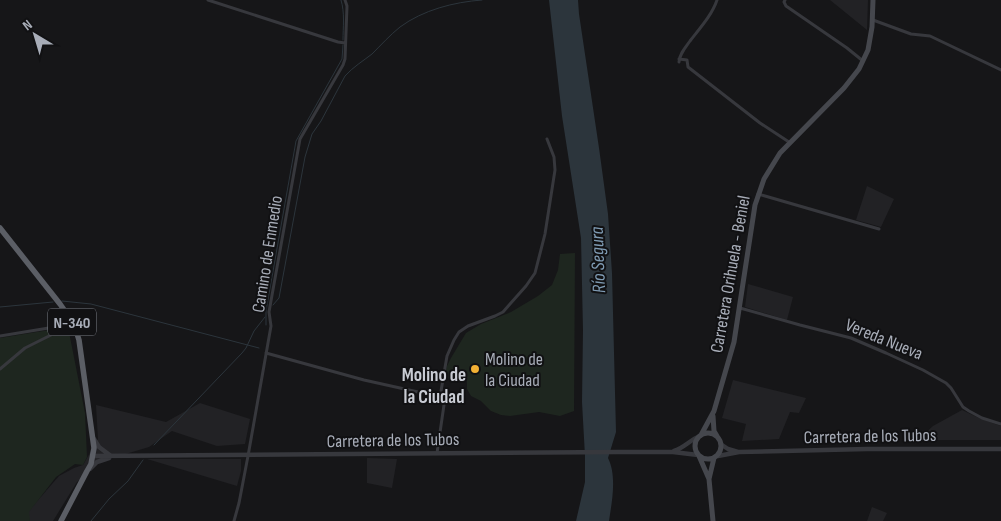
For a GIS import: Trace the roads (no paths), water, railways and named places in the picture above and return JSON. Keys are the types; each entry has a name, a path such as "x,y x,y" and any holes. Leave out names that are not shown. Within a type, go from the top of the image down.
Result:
{"highway":[{"name":"N-340","path":"0,228 74,324 81,349 94,448 87,471 61,521"}],"main road":[{"name":"Carretera Orihuela - Beniel","path":"700,435 714,411 734,342 755,205 764,179 789,142 848,83 864,61 868,50 873,20 874,0"},
{"name":"Carretera Orihuela - Beniel","path":"714,411 714,431 718,436"},
{"path":"709,479 722,445 718,436 710,433 700,435 695,444 695,450 709,479 713,521"},
{"path":"699,456 706,460 716,457"}],"street":[{"path":"208,0 346,43"},
{"name":"Camino de Enmedio","path":"234,521 248,456 271,326 269,312 300,139 343,65 346,54 347,6 345,0"},
{"path":"717,0 715,7 679,60 687,60 688,68 760,123 789,142"},
{"path":"785,0 786,6 864,61"},
{"path":"873,20 911,34 930,36 1001,70"},
{"path":"440,397 447,356 460,332 468,326 503,312 535,273 546,234 554,170 554,157 547,139"},
{"path":"758,194 879,229"},
{"name":"Vereda Nueva","path":"740,308 851,338 886,353 946,383 963,407 982,418 1001,424"},
{"path":"0,336 74,324"},
{"path":"0,369 25,348 61,330 66,325"},
{"path":"266,353 364,380 445,398 437,453"},
{"path":"673,452 680,450 689,441 700,435"},
{"path":"93,438 99,447 113,456"},
{"name":"Carretera de los Tubos","path":"722,445 739,452"},
{"name":"Carretera de los Tubos","path":"716,457 739,452 866,449 1001,449"},
{"name":"Carretera de los Tubos","path":"93,456 673,452 692,453 699,456"},
{"name":"Carretera de los Tubos","path":"87,471 97,462 113,456"}],"water":[{"name":"Río Segura","path":"549,0 578,0 608,214 612,273 616,432 608,458 613,481 609,521 576,521 585,482 582,402 581,238 562,116"}],"waterway":[{"path":"341,0 343,40"},
{"path":"273,305 279,298 305,157 312,134 345,76 372,54 396,30 409,21 439,8 482,0"},
{"path":"266,325 266,311 296,141 342,59 343,45"},
{"path":"62,301 91,304 259,348"},
{"path":"0,307 53,302"},
{"path":"154,445 242,353 254,331 265,317"},
{"path":"91,521 109,499 128,481 143,460"}],"place":[{"name":"Molino de la Ciudad","path":"475,369"}],"district":[{"name":"Molino de la Ciudad","path":"434,385"}]}
